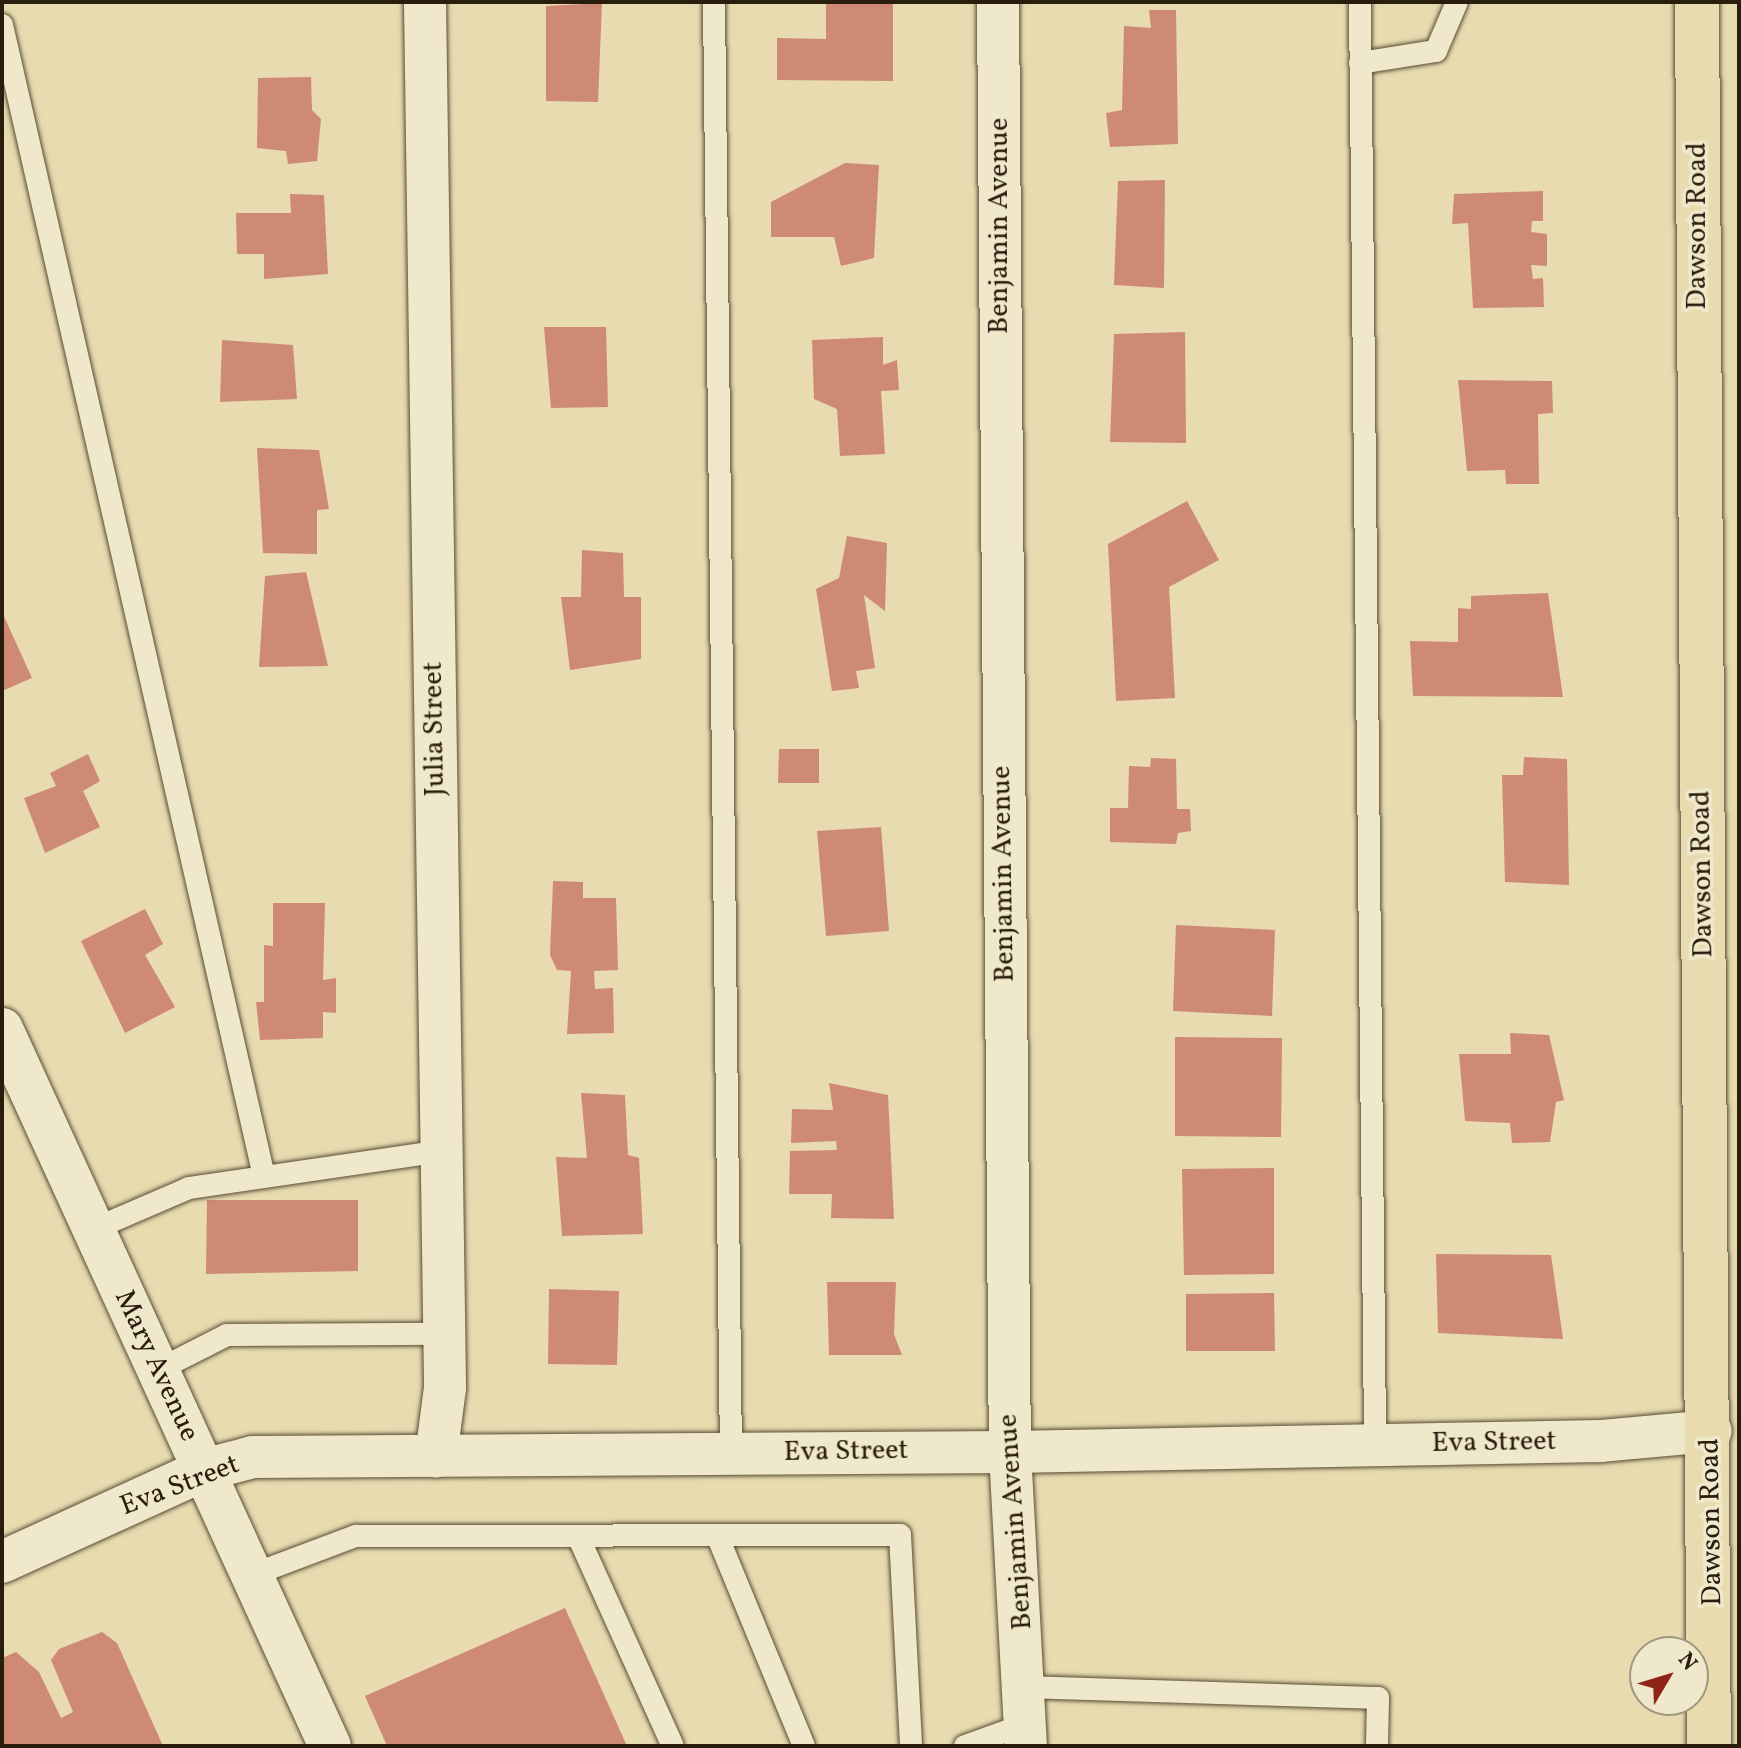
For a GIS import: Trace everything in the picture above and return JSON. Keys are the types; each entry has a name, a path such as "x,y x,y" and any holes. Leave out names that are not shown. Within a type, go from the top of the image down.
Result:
{"main road":[{"name":"Dawson Road","path":"1697,2 1711,1431 1709,1746"}],"street":[{"name":"Julia Street","path":"425,2 445,1334 436,1456"},
{"name":"Benjamin Avenue","path":"998,2 1010,1452 1026,1719"},
{"name":"Mary Avenue","path":"2,1029 330,1746"},
{"name":"Eva Street","path":"2,1562 204,1470 253,1457 1010,1452 1601,1441 1711,1431"}],"lane":[{"path":"714,2 731,1454"},
{"path":"1360,2 1375,1445"},
{"path":"1360,63 1436,51 1457,2"},
{"path":"2,25 264,1176"},
{"path":"94,1229 189,1188 442,1151"},
{"path":"158,1370 227,1335 445,1334"},
{"path":"717,1535 804,1746"},
{"path":"252,1575 356,1536 900,1535 911,1746"},
{"path":"578,1536 673,1746"},
{"path":"965,1746 1026,1719 1378,1698 1377,1746"}],"building":[{"path":"826,2 893,2 893,81 777,80 777,38 826,39"},
{"path":"602,3 598,102 546,101 546,6"},
{"path":"1149,10 1176,10 1178,144 1110,147 1106,113 1122,110 1124,26 1151,28"},
{"path":"311,77 312,110 321,119 317,161 288,164 286,151 257,148 258,78"},
{"path":"845,163 879,165 874,258 841,266 834,237 771,237 771,202"},
{"path":"1165,180 1164,288 1114,285 1118,181"},
{"path":"1543,191 1543,221 1532,221 1531,232 1547,234 1547,266 1531,265 1533,279 1543,278 1544,307 1473,308 1468,223 1452,224 1454,194"},
{"path":"290,194 324,195 328,274 264,279 264,254 237,254 236,213 291,213"},
{"path":"544,327 606,327 608,407 551,408"},
{"path":"1185,332 1186,443 1110,442 1114,334"},
{"path":"883,337 883,365 897,360 899,390 881,391 885,454 840,456 837,409 814,399 812,340"},
{"path":"222,340 293,345 297,399 220,402"},
{"path":"1458,380 1552,381 1553,413 1538,414 1539,484 1506,484 1505,470 1467,471"},
{"path":"257,448 319,450 329,509 317,510 317,554 263,553"},
{"path":"1187,501 1219,560 1169,587 1175,698 1116,701 1108,544"},
{"path":"847,536 887,543 885,611 864,595 875,668 856,671 859,688 832,691 816,589 839,578"},
{"path":"582,550 623,553 624,597 641,597 641,659 570,670 561,597 581,597"},
{"path":"306,572 328,666 259,667 265,576"},
{"path":"1548,593 1563,697 1413,696 1410,641 1458,642 1458,608 1471,609 1471,596"},
{"path":"2,612 32,678 2,691"},
{"path":"779,749 819,749 819,783 778,783"},
{"path":"88,754 100,781 83,791 100,827 45,853 24,798 56,786 50,773"},
{"path":"1524,757 1567,759 1569,885 1505,882 1502,775 1523,775"},
{"path":"1151,758 1176,759 1177,809 1190,809 1191,831 1178,833 1176,844 1110,842 1110,808 1128,808 1129,766 1150,767"},
{"path":"881,827 889,931 826,936 817,831"},
{"path":"553,881 583,882 583,898 616,898 618,970 594,971 595,989 613,988 614,1033 567,1034 571,971 557,970 550,955"},
{"path":"273,903 325,903 323,980 336,978 336,1013 323,1012 323,1038 260,1040 256,1002 264,1002 264,945 273,946"},
{"path":"145,909 163,944 145,955 175,1007 125,1033 81,941"},
{"path":"1176,925 1275,930 1272,1016 1173,1011"},
{"path":"1510,1033 1549,1035 1564,1100 1556,1102 1550,1142 1512,1143 1510,1123 1465,1121 1459,1054 1511,1054"},
{"path":"1175,1037 1282,1038 1281,1137 1175,1136"},
{"path":"829,1083 888,1095 894,1219 831,1218 832,1194 789,1194 790,1151 837,1150 836,1141 791,1143 792,1109 833,1110"},
{"path":"581,1093 625,1095 628,1155 639,1158 643,1234 562,1236 556,1157 587,1158"},
{"path":"1274,1168 1274,1274 1184,1275 1182,1169"},
{"path":"207,1200 358,1200 358,1271 206,1274"},
{"path":"1436,1254 1551,1255 1563,1339 1438,1333"},
{"path":"827,1282 896,1282 894,1334 902,1355 829,1355"},
{"path":"549,1289 619,1291 617,1365 548,1364"},
{"path":"1274,1293 1275,1351 1186,1351 1186,1294"},
{"path":"565,1608 627,1746 387,1746 365,1696"},
{"path":"102,1632 117,1643 163,1746 2,1746 2,1658 16,1652 39,1672 61,1718 73,1712 51,1660 59,1649"}]}
